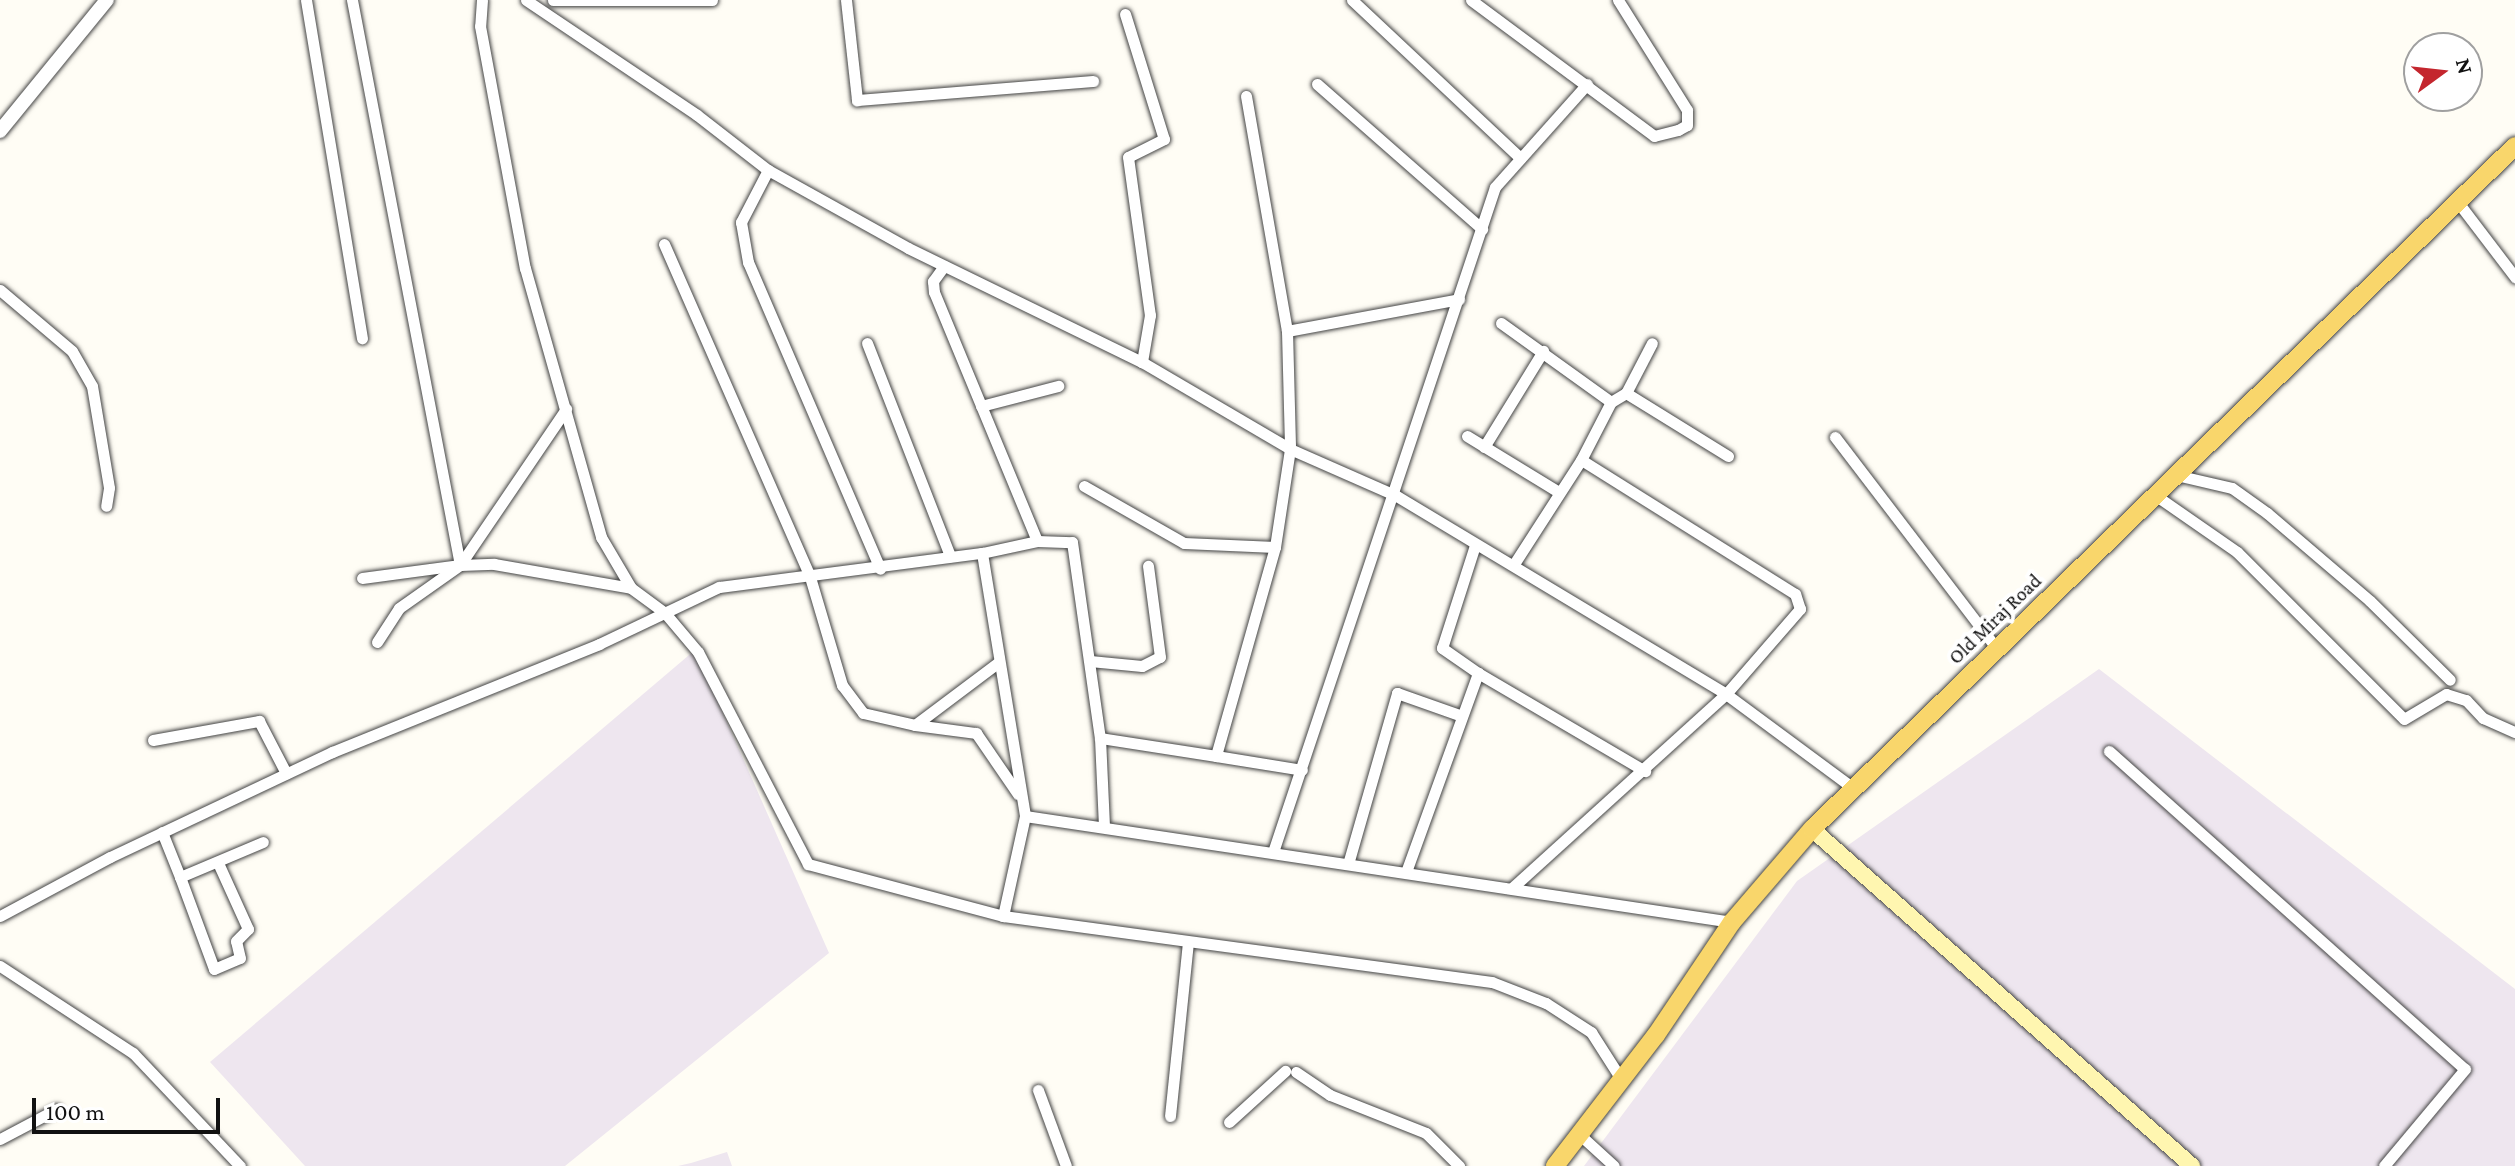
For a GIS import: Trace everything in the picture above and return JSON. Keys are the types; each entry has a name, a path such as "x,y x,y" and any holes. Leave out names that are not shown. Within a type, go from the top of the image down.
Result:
{"main road":[{"name":"Old Miraj Road","path":"1555,1166 1732,922 1812,829 2515,146"},
{"path":"1812,829 2192,1166"}],"street":[{"path":"0,131 107,0"},
{"path":"306,0 362,338"},
{"path":"352,0 460,565"},
{"path":"482,0 480,26 525,268 601,537 631,588 665,613 698,652 808,864 1003,916 1492,982 1546,1003 1591,1032 1621,1079"},
{"path":"526,0 697,115 768,170 944,266 1142,362 1290,449 1395,495 1726,694 1853,788"},
{"path":"553,0 712,0"},
{"path":"846,0 857,100 1093,81"},
{"path":"1352,0 1520,158"},
{"path":"1471,0 1654,136 1687,125 1687,110 1618,0"},
{"path":"1125,14 1164,139 1128,157 1150,315 1142,362"},
{"path":"1317,84 1482,229"},
{"path":"1273,852 1395,495 1495,187 1587,84"},
{"path":"1216,756 1275,547 1290,449 1287,331 1246,96"},
{"path":"768,170 741,222 748,262 880,569"},
{"path":"2457,201 2515,277"},
{"path":"664,244 810,577 842,685 863,713 915,725 976,733 1023,801"},
{"path":"944,266 933,281 934,292 1037,541"},
{"path":"0,290 72,351 92,386 109,488 106,506"},
{"path":"1287,331 1459,299"},
{"path":"1501,323 1611,402"},
{"path":"867,343 950,556"},
{"path":"1514,564 1557,491 1581,460 1611,402 1626,393 1652,343"},
{"path":"1484,447 1543,351"},
{"path":"981,406 1058,386"},
{"path":"1626,393 1728,456"},
{"path":"377,642 399,608 460,565 566,409"},
{"path":"1467,436 1557,491"},
{"path":"1835,437 1997,649"},
{"path":"1512,888 1645,771 1726,694 1800,609 1800,599 1581,460"},
{"path":"2176,475 2232,488 2267,513 2370,601 2450,680"},
{"path":"1084,486 1184,543 1275,547"},
{"path":"2155,495 2237,552 2404,719 2446,694 2466,700 2483,718 2515,732"},
{"path":"0,916 162,832 286,773 665,613 719,587 880,569 1037,541 1072,542 1100,738 1104,827"},
{"path":"1475,545 1442,648 1478,673 1645,771"},
{"path":"982,553 1025,816 1003,916"},
{"path":"362,578 460,565 494,564 631,588"},
{"path":"1090,661 1142,666 1160,657 1148,566"},
{"path":"915,725 999,662"},
{"path":"1406,872 1478,673"},
{"path":"1348,864 1397,693 1462,716"},
{"path":"153,740 259,721 286,773"},
{"path":"1100,738 1302,770"},
{"path":"2109,751 2465,1069 2384,1166"},
{"path":"1025,816 1732,922"},
{"path":"162,832 214,969 240,958 236,941 248,929 219,865"},
{"path":"180,877 263,842"},
{"path":"1170,1116 1188,943"},
{"path":"0,966 133,1053 235,1164"},
{"path":"1229,1122 1291,1072 1330,1095 1426,1133 1459,1166"},
{"path":"1038,1090 1066,1166"},
{"path":"0,1139 57,1109"},
{"path":"1579,1134 1614,1166"}],"shaded area":[{"path":"695,650 829,953 565,1166 305,1166 210,1062"},
{"path":"2099,669 2515,989 2515,1166 1584,1166 1797,881"},
{"path":"727,1152 732,1166 678,1166 691,1163"}]}
